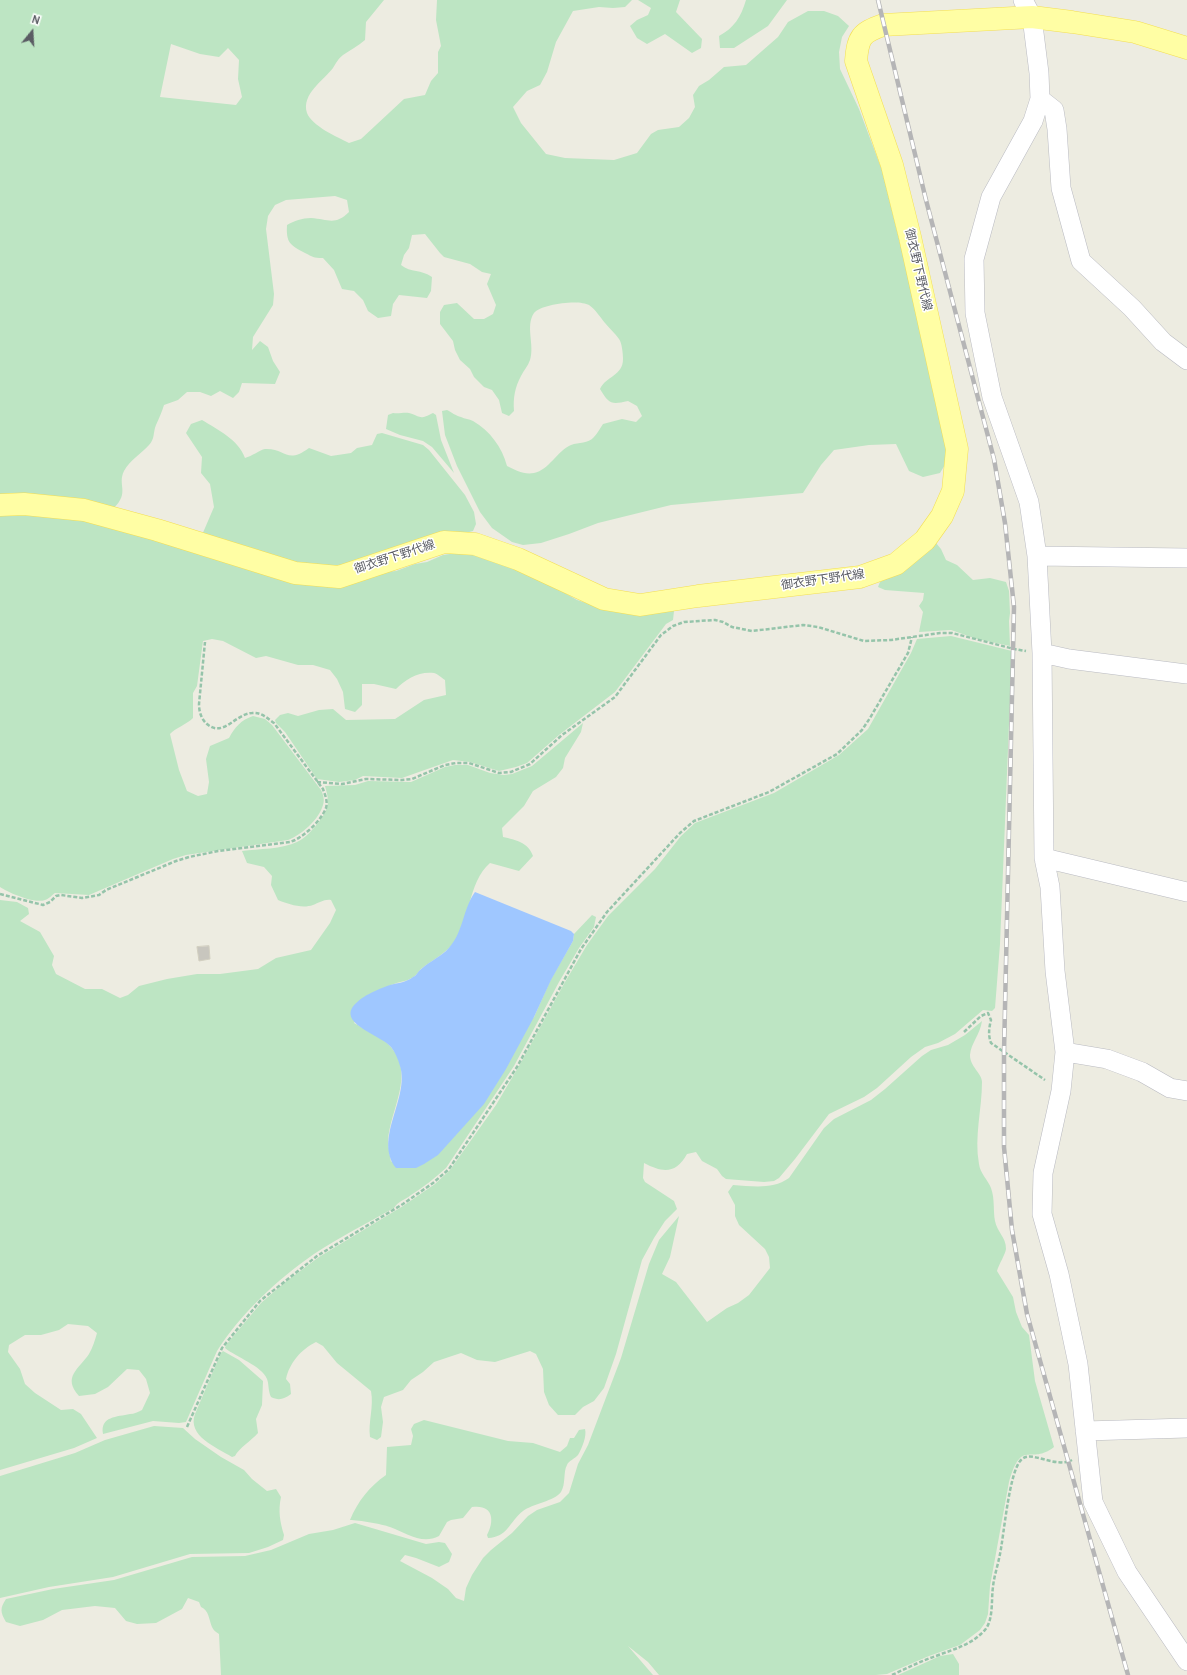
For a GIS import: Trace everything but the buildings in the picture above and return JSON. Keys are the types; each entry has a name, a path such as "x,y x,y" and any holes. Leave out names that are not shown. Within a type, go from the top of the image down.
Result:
{"main road":[{"name":"御衣野下野代線","path":"0,506 24,504 84,510 157,530 296,574 339,577 444,542 475,544 518,559 604,599 640,605 698,596 860,577 896,564 926,540 942,516 953,491 957,449 894,172 856,61 858,42 868,31 883,25 1027,8 1072,22 1135,32 1187,48"}],"street":[{"path":"1027,8 1039,72 1040,99 1033,121 990,197 974,259 975,313 992,397 1029,502 1037,556 1042,653 1044,858 1050,887 1055,971 1065,1052 1062,1091 1043,1173 1042,1214 1059,1274 1078,1364 1093,1502 1127,1572 1187,1661"},
{"path":"1040,99 1054,110 1057,129 1061,188 1081,261 1132,308 1164,342 1187,360"},
{"path":"1037,556 1187,558"},
{"path":"1042,653 1069,659 1187,674"},
{"path":"1044,858 1187,892"},
{"path":"1065,1052 1107,1059 1142,1072 1170,1088 1187,1091"},
{"path":"1085,1431 1187,1428"}],"path":[{"path":"317,782 342,784 366,779 407,780 456,763 469,763 499,773 511,772 530,764 562,735 614,697 661,635 673,626 684,622 715,620 736,628 752,631 803,625 818,627 864,641 952,633 1014,650 1042,653"},
{"path":"187,1427 222,1348 260,1301 317,1256 403,1204 433,1183 449,1169 517,1067 581,949 612,906 680,833 694,821 769,792 837,754 862,730 870,718 908,653 912,637"},
{"path":"0,894 43,904 50,902 56,896 61,895 82,898 99,895 106,890 183,859 218,851 280,844 296,840 309,830 326,808 326,797 323,789 274,723 263,715 256,713 244,714 235,719 225,728 219,729 207,724 203,719 199,710 199,704 205,642"},
{"path":"964,1032 981,1016 988,1013 991,1020 989,1028 989,1038 991,1043 1062,1091"},
{"path":"892,1675 937,1655 964,1646 985,1629 990,1614 993,1585 1000,1554 1012,1483 1017,1466 1021,1460 1028,1456 1061,1463 1072,1460 1072,1454"}],"green space":[{"path":"0,0 384,0 366,22 365,40 337,61 333,68 314,88 307,100 307,113 310,118 325,131 349,143 361,139 404,99 425,95 431,81 438,73 438,52 441,46 436,20 437,0 632,0 625,7 599,7 573,11 556,42 547,72 540,85 527,91 513,107 521,123 546,154 565,158 614,160 637,153 651,134 658,130 679,127 689,118 695,107 693,95 699,86 709,80 724,67 746,65 778,37 788,22 808,11 824,11 838,16 849,26 842,37 839,52 840,69 859,109 882,170 947,434 949,458 940,473 923,477 909,471 896,444 869,445 834,450 821,465 803,493 671,505 598,523 541,543 523,545 512,542 492,528 480,512 457,466 445,435 442,411 447,410 457,416 472,420 485,430 499,446 507,466 520,472 534,473 544,468 561,451 571,445 586,442 592,439 603,424 622,419 636,422 642,416 637,406 628,401 618,403 611,402 606,398 600,389 606,381 617,373 622,365 623,354 620,341 596,311 584,303 560,303 538,310 531,318 531,354 529,362 516,388 514,397 514,411 509,416 502,413 499,400 492,390 484,387 474,377 470,369 460,360 455,350 453,341 440,324 440,312 444,305 457,303 474,319 484,319 493,314 496,305 487,284 491,274 482,272 470,264 444,257 425,234 412,235 409,248 404,255 401,265 432,277 431,291 427,298 399,295 393,304 391,316 378,318 368,311 363,300 354,291 342,289 334,270 323,258 313,257 305,253 292,245 288,240 287,225 292,222 308,218 331,221 340,219 349,212 347,200 335,196 286,200 275,205 268,216 266,229 274,294 273,305 253,337 252,350 260,341 268,347 273,361 280,372 275,384 242,383 239,392 233,398 220,391 211,396 200,392 187,392 178,400 164,405 151,443 129,464 124,471 122,476 121,497 114,508 0,496","holes":["171,44 200,54 219,57 228,48 239,60 238,79 242,97 236,105 160,97"]},
{"path":"638,0 680,0 676,12 702,39 701,48 692,53 665,34 647,44 637,38 630,26 637,20 648,15 651,8"},
{"path":"746,0 787,0 768,26 734,48 720,48 719,36 733,26 742,12"},
{"path":"393,413 409,413 421,417 425,417 433,413 436,415 441,440 454,473 432,447 423,441 400,435 386,429 388,415"},
{"path":"202,420 233,440 242,451 245,458 265,449 272,449 291,456 301,453 309,448 331,456 351,453 357,448 372,445 377,434 382,433 423,445 429,450 465,495 474,512 476,524 473,531 331,569 310,567 202,535 214,507 210,484 201,473 202,457 186,433 191,424"},
{"path":"0,512 58,516 120,527 212,555 375,573 396,571 415,564 427,562 443,555 463,552 515,564 577,600 596,606 655,611 674,611 673,620 666,624 615,692 559,735 527,763 499,771 470,762 453,760 402,778 363,776 355,780 339,782 317,779 285,732 276,723 275,720 280,715 288,713 298,716 319,710 333,709 346,720 395,719 424,700 446,695 445,680 434,673 423,673 413,676 396,689 374,684 362,684 362,705 355,712 345,709 343,692 337,679 330,670 313,665 298,665 266,656 256,658 223,641 212,639 203,641 197,686 193,693 193,718 170,734 179,770 187,791 198,796 207,794 209,782 206,759 210,746 229,738 239,724 253,716 265,719 272,725 321,790 324,797 324,803 318,816 304,831 288,840 186,855 173,859 89,895 55,893 49,898 41,901 16,895 0,887"},
{"path":"936,543 941,549 946,560 957,565 973,580 990,578 1006,582 1009,591 1010,646 977,639 951,630 919,632 923,612 919,606 923,600 924,593 885,590 878,587 880,582"},
{"path":"951,636 1012,651 1000,944 995,1008 992,1011 983,1010 955,1034 938,1043 925,1047 911,1057 877,1088 864,1097 829,1114 795,1159 779,1178 774,1181 764,1182 726,1179 717,1169 702,1161 696,1152 687,1154 683,1161 674,1168 668,1170 657,1169 644,1163 643,1178 645,1182 674,1201 677,1209 665,1221 642,1260 616,1354 604,1388 594,1401 583,1407 575,1415 558,1415 549,1405 544,1392 543,1369 536,1354 530,1351 495,1362 477,1360 461,1353 434,1362 411,1380 403,1390 384,1397 381,1407 383,1422 381,1437 377,1440 370,1437 372,1403 371,1391 337,1363 323,1346 316,1342 305,1349 296,1358 290,1368 286,1379 290,1384 291,1394 281,1399 271,1397 268,1381 264,1374 225,1348 261,1303 284,1283 319,1257 403,1206 435,1184 450,1170 496,1105 587,945 608,916 655,869 681,836 695,823 774,793 839,755 868,729 911,653 917,639"},
{"path":"583,723 581,732 565,758 563,768 556,777 533,791 524,806 502,828 503,837 521,842 531,851 533,856 519,871 490,863 477,881 463,925 452,945 413,977 386,988 354,1023 386,1042 397,1057 401,1068 400,1092 388,1141 391,1162 534,1017 551,979 573,941 574,934 592,915 596,917 594,927 579,948 559,982 514,1066 446,1168 425,1186 400,1202 394,1208 344,1236 300,1264 273,1286 248,1310 217,1351 186,1422 179,1423 153,1421 103,1434 104,1424 110,1418 133,1414 142,1410 150,1393 146,1379 139,1370 127,1369 108,1387 95,1394 79,1396 72,1384 72,1378 89,1354 97,1333 88,1326 68,1324 59,1330 41,1335 25,1335 9,1345 8,1352 20,1369 25,1384 35,1393 61,1410 73,1409 81,1414 97,1438 74,1448 0,1470 0,900 17,902 28,908 29,914 20,921 40,932 54,956 52,965 56,974 85,989 102,989 120,998 128,995 139,986 167,979 197,974 220,974 258,969 276,958 311,950 330,923 336,910 331,900 309,906 300,906 278,900 271,885 272,876 264,867 247,863 242,851 285,846 297,842 309,834 318,823 328,806 328,797 325,786 355,785 368,781 411,782 445,767 455,765 468,765 490,773 504,775 512,774 532,766"},
{"path":"982,1021 970,1055 972,1063 982,1082 977,1144 979,1164 991,1188 995,1221 1006,1245 1006,1249 997,1271 1013,1297 1016,1312 1022,1327 1029,1335 1035,1381 1054,1447 1046,1452 1023,1456 1018,1460 1014,1468 1009,1482 990,1586 988,1614 985,1623 980,1630 960,1645 929,1656 887,1674 876,1675 659,1675 648,1662 628,1646 653,1675 221,1675 219,1634 212,1628 206,1610 201,1607 199,1602 188,1598 182,1609 156,1623 137,1624 126,1621 115,1608 95,1606 62,1610 43,1620 20,1626 6,1622 2,1610 6,1599 53,1589 114,1580 192,1557 245,1556 271,1550 309,1534 333,1530 355,1523 426,1544 439,1542 445,1543 452,1554 449,1562 439,1567 405,1555 400,1561 432,1578 448,1589 456,1598 464,1601 466,1588 483,1558 512,1533 528,1516 537,1510 560,1502 569,1493 578,1464 588,1445 621,1358 649,1264 659,1240 679,1216 670,1257 662,1274 676,1282 707,1322 749,1295 770,1268 769,1257 765,1249 739,1225 735,1216 735,1205 728,1192 733,1185 769,1186 789,1178 824,1128 834,1119 871,1100 922,1056 931,1050 948,1045 965,1035"},
{"path":"223,1351 239,1360 263,1381 262,1405 256,1419 258,1433 239,1450 235,1456 232,1457 204,1440 195,1429 194,1422 195,1414"},
{"path":"424,1420 508,1441 533,1443 560,1452 567,1446 570,1438 574,1438 579,1430 585,1429 585,1438 578,1455 567,1465 563,1489 561,1492 554,1498 523,1511 504,1532 495,1537 488,1538 487,1535 491,1524 490,1514 484,1508 479,1507 472,1507 463,1518 447,1522 439,1536 426,1539 420,1539 382,1525 365,1521 350,1520 365,1495 374,1484 386,1475 387,1447 411,1445 413,1436 411,1429 414,1424"},
{"path":"154,1426 183,1428 195,1439 221,1457 244,1470 252,1479 267,1491 276,1489 281,1497 280,1512 284,1535 283,1540 249,1553 190,1554 113,1577 49,1587 0,1598 0,1476 75,1453 105,1440"},
{"path":"953,1654 959,1664 959,1675 898,1675 940,1656"}],"water":[{"path":"475,892 571,931 574,934 573,941 551,980 534,1017 506,1069 484,1104 438,1155 416,1168 396,1168 390,1157 388,1144 402,1078 400,1066 391,1047 364,1030 353,1020 350,1014 352,1008 359,1000 375,991 411,979 425,965 446,951 460,930 468,906"}],"railway":[{"path":"878,0 926,200 994,459 1005,523 1014,607 1004,1052 1004,1147 1012,1230 1027,1314 1128,1675"}]}
